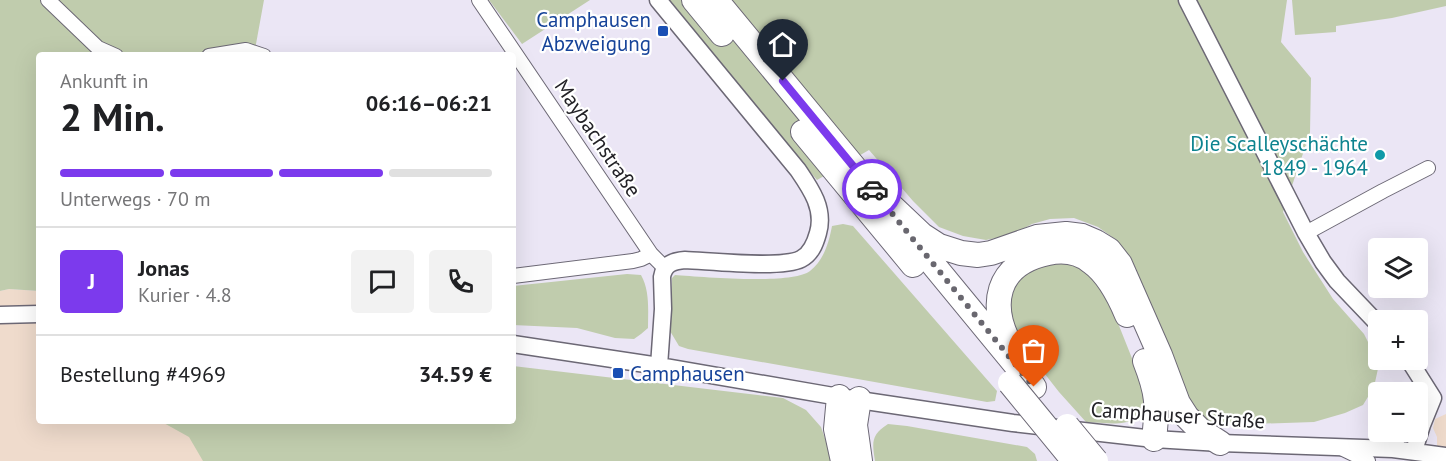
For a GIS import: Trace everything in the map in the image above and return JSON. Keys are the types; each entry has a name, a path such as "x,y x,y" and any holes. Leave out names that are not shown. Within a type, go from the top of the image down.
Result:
{"highway":[{"path":"694,0 1074,461"},
{"path":"716,0 1096,461"},
{"path":"867,183 922,235 939,246 961,253 978,255 991,253 1037,237 1066,234 1082,236 1109,250 1120,264 1160,355 1178,403 1187,417 1200,430 1220,443"},
{"path":"1034,387 1001,326 999,297 1008,275 1015,266 1039,255 1068,252 1078,254 1103,273 1125,312 1154,382 1161,439 1173,431 1178,403"},
{"path":"1004,377 1049,448 1054,461"},
{"path":"843,461 836,429 849,398"},
{"path":"849,398 860,461"}],"street":[{"path":"48,0 98,48 107,52"},
{"name":"Maybachstraße","path":"479,0 514,52"},
{"path":"658,0 798,170 811,189 820,216 820,228 816,242 810,252 801,259 788,263 769,264 677,261 669,264 662,277 663,309 659,366"},
{"path":"1187,0 1306,233 1337,281 1368,314"},
{"path":"234,52 246,50 252,52"},
{"name":"Maybachstraße","path":"516,55 651,254 665,268"},
{"path":"1306,233 1428,168"},
{"path":"516,276 633,261 651,254"},
{"path":"0,315 36,314"},
{"name":"Camphauser Straße","path":"516,344 1013,423 1161,439 1339,447 1392,455 1446,456"},
{"path":"1413,456 1422,425 1440,396 1418,370"},
{"path":"1339,447 1368,461"}],"shaded area":[{"path":"9,289 36,291 36,424 238,424 234,461 0,461 0,291"},
{"path":"1446,414 1446,461 1437,461 1437,437 1433,428 1435,419"}],"green space":[{"path":"0,0 264,0 255,52 36,52 36,291 9,289 0,291"},
{"path":"489,0 590,0 522,44"},
{"path":"667,0 1287,0 1281,42 1311,78 1310,133 1283,212 1303,252 1333,299 1364,334 1368,342 1368,370 1378,370 1375,382 1368,382 1368,397 1363,405 1314,422 1218,425 1194,413 1132,260 1115,239 1098,227 1074,218 1050,219 1032,224 1011,235 986,240 963,236 939,227 869,150 817,180"},
{"path":"1292,0 1446,0 1446,6 1392,18 1336,26 1336,32 1295,35"},
{"path":"843,224 853,226 997,391 995,401 987,402 679,346 670,331 672,278 675,275 766,279 800,275 810,271 819,262 832,226"},
{"path":"1071,260 1080,263 1106,293 1149,401 1139,417 1132,421 1124,423 1086,422 1059,392 1012,332 1009,296 1017,278 1033,267"},
{"path":"627,274 641,275 647,294 648,328 634,339 615,338 577,328 516,325 516,286"},
{"path":"516,366 783,398 806,410 821,427 833,461 203,461 189,437 166,424 516,424"},
{"path":"888,424 1027,447 1035,454 1037,461 875,461 874,439 878,432"}],"way so far":[{"path":"872,189 1034,387"}],"place":[{"name":"Camphausen Abzweigung","path":"663,31"},
{"name":"Die Scalleyschächte 1849 - 1964","path":"1380,155"},
{"name":"Camphausen","path":"618,373"}],"route":[{"path":"783,81 872,189"}]}
